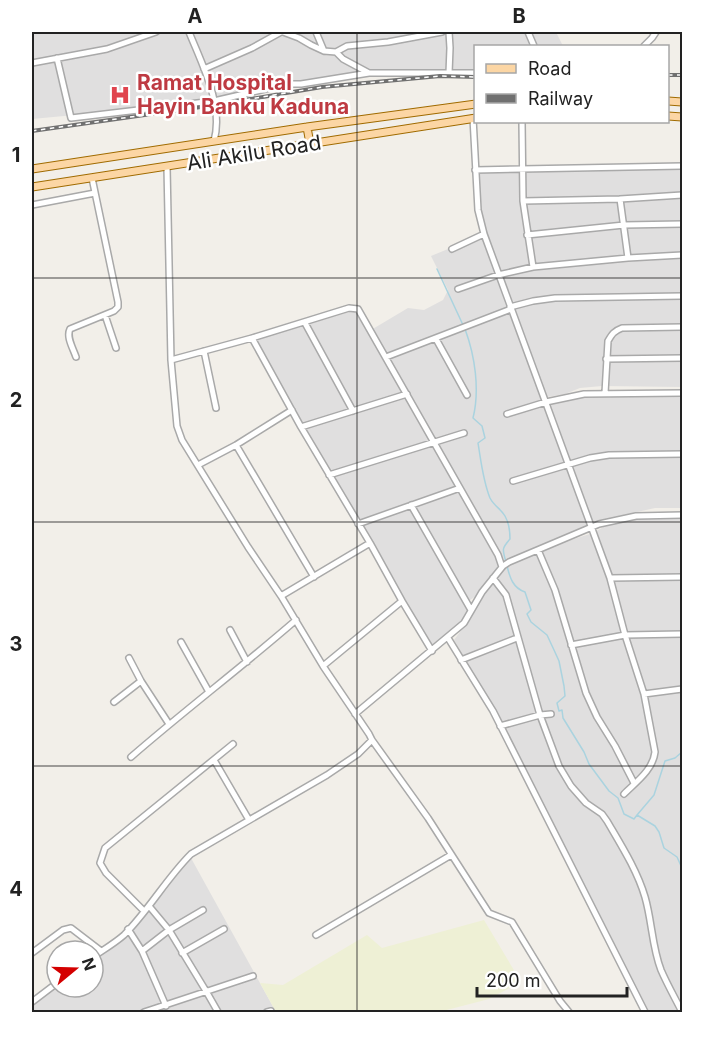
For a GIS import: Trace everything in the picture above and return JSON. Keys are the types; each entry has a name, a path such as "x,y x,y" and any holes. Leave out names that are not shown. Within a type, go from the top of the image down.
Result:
{"main road":[{"name":"Ali Akilu Road","path":"32,169 474,104"},
{"name":"Ali Akilu Road","path":"32,187 474,118"},
{"path":"308,127 310,144"}],"street":[{"path":"32,63 107,49 156,32"},
{"path":"189,32 214,101 218,124 214,141"},
{"path":"204,69 282,32 324,51 336,52 347,46 388,42 442,32"},
{"path":"316,32 324,51"},
{"path":"449,32 449,73"},
{"path":"645,45 656,32"},
{"path":"336,52 343,59 369,73"},
{"path":"57,58 71,117 214,101 287,84 302,84 369,73 474,73"},
{"path":"474,123 478,210 484,234 592,526 610,578 644,694 655,758 650,768 624,794"},
{"path":"522,123 523,201 533,267"},
{"path":"475,170 682,166"},
{"path":"167,167 171,360 177,426 182,440 323,666 428,818 489,913 512,922 569,1012"},
{"path":"76,357 69,336 70,328 105,315 118,307 92,178"},
{"path":"32,205 95,193"},
{"path":"523,201 682,195"},
{"path":"621,199 628,258"},
{"path":"528,235 624,225 682,224"},
{"path":"452,249 484,234"},
{"path":"458,289 498,275 533,267 682,255"},
{"path":"386,357 533,301 555,298 682,296"},
{"path":"171,360 305,323 349,308 358,309 503,567"},
{"path":"105,315 116,348"},
{"path":"305,323 352,411"},
{"path":"605,393 608,341 615,330 682,327"},
{"path":"252,338 301,427 432,651"},
{"path":"436,339 467,395"},
{"path":"204,351 216,408"},
{"path":"606,359 682,358"},
{"path":"507,414 546,402 584,394 682,393"},
{"path":"301,427 407,394"},
{"path":"198,465 292,410"},
{"path":"329,475 464,433"},
{"path":"236,444 314,577"},
{"path":"513,481 590,458 609,455 682,454"},
{"path":"358,524 460,488"},
{"path":"411,506 471,610"},
{"path":"356,714 464,623 476,601 493,578 509,562 592,526 636,516 682,515"},
{"path":"281,596 370,543"},
{"path":"538,550 555,590 586,693 634,783"},
{"path":"610,578 682,577"},
{"path":"493,578 506,595 540,715 559,766 571,786 586,803 602,814 633,867 644,895 661,969 682,1012"},
{"path":"323,666 402,601"},
{"path":"131,757 296,620"},
{"path":"230,630 247,662"},
{"path":"571,645 625,635 682,634"},
{"path":"448,638 500,726 645,1012"},
{"path":"461,660 517,638"},
{"path":"181,642 208,692"},
{"path":"129,658 169,724"},
{"path":"114,702 141,681"},
{"path":"644,694 682,689"},
{"path":"500,726 551,714"},
{"path":"105,949 123,936 182,862 191,854 327,775 358,754 372,740"},
{"path":"144,911 100,864 105,848 233,744"},
{"path":"214,760 249,820"},
{"path":"316,935 451,855"},
{"path":"149,906 183,953 218,1012"},
{"path":"142,951 168,930 203,910"},
{"path":"51,939 63,930 71,928 86,939"},
{"path":"128,929 142,951 166,1006"},
{"path":"183,953 224,929"},
{"path":"32,953 45,943"},
{"path":"144,1012 253,976"},
{"path":"32,1002 45,992"}],"shaded area":[{"path":"32,32 556,32 562,45 474,45 474,69 424,72 374,70 181,105 32,119"},
{"path":"682,167 682,387 602,386 580,388 565,394 547,397 481,219 478,171"},
{"path":"482,235 511,308 590,528 506,563 371,330 408,308 424,310 443,300 448,290 431,256"},
{"path":"356,310 502,563 479,594 464,604 469,610 466,616 431,646 255,340"},
{"path":"561,396 682,396 682,508 655,508 592,522 549,407"},
{"path":"640,517 682,519 682,1012 646,1012 609,932 454,640 468,621 471,611 502,569 545,548 593,533 622,520"},
{"path":"191,858 276,1012 35,1012 32,1010 32,1004 45,995 45,999 105,999 105,952 126,937"}],"green space":[{"path":"484,920 521,982 489,999 439,1012 276,1012 260,983 283,985 367,935 382,948"}],"waterway":[{"path":"437,269 463,325"},
{"path":"465,329 475,373 476,396 473,418 482,426 485,438 478,443 484,478 490,498 502,511 509,527 510,539 504,549 506,562"},
{"path":"507,566 515,585 525,592 531,610 527,614 531,622 547,635 559,661 565,696 557,703 559,711 562,710 563,718 589,764 609,791 618,798 624,814 634,819 637,815"},
{"path":"682,752 675,758 665,761 654,795 637,815 655,826 664,848 677,857 682,868"}],"railway":[{"path":"669,75 682,75"},
{"path":"32,131 322,87 440,76 474,77"}],"place":[{"name":"Ramat Hospital Hayin Banku Kaduna","path":"120,95"}]}
